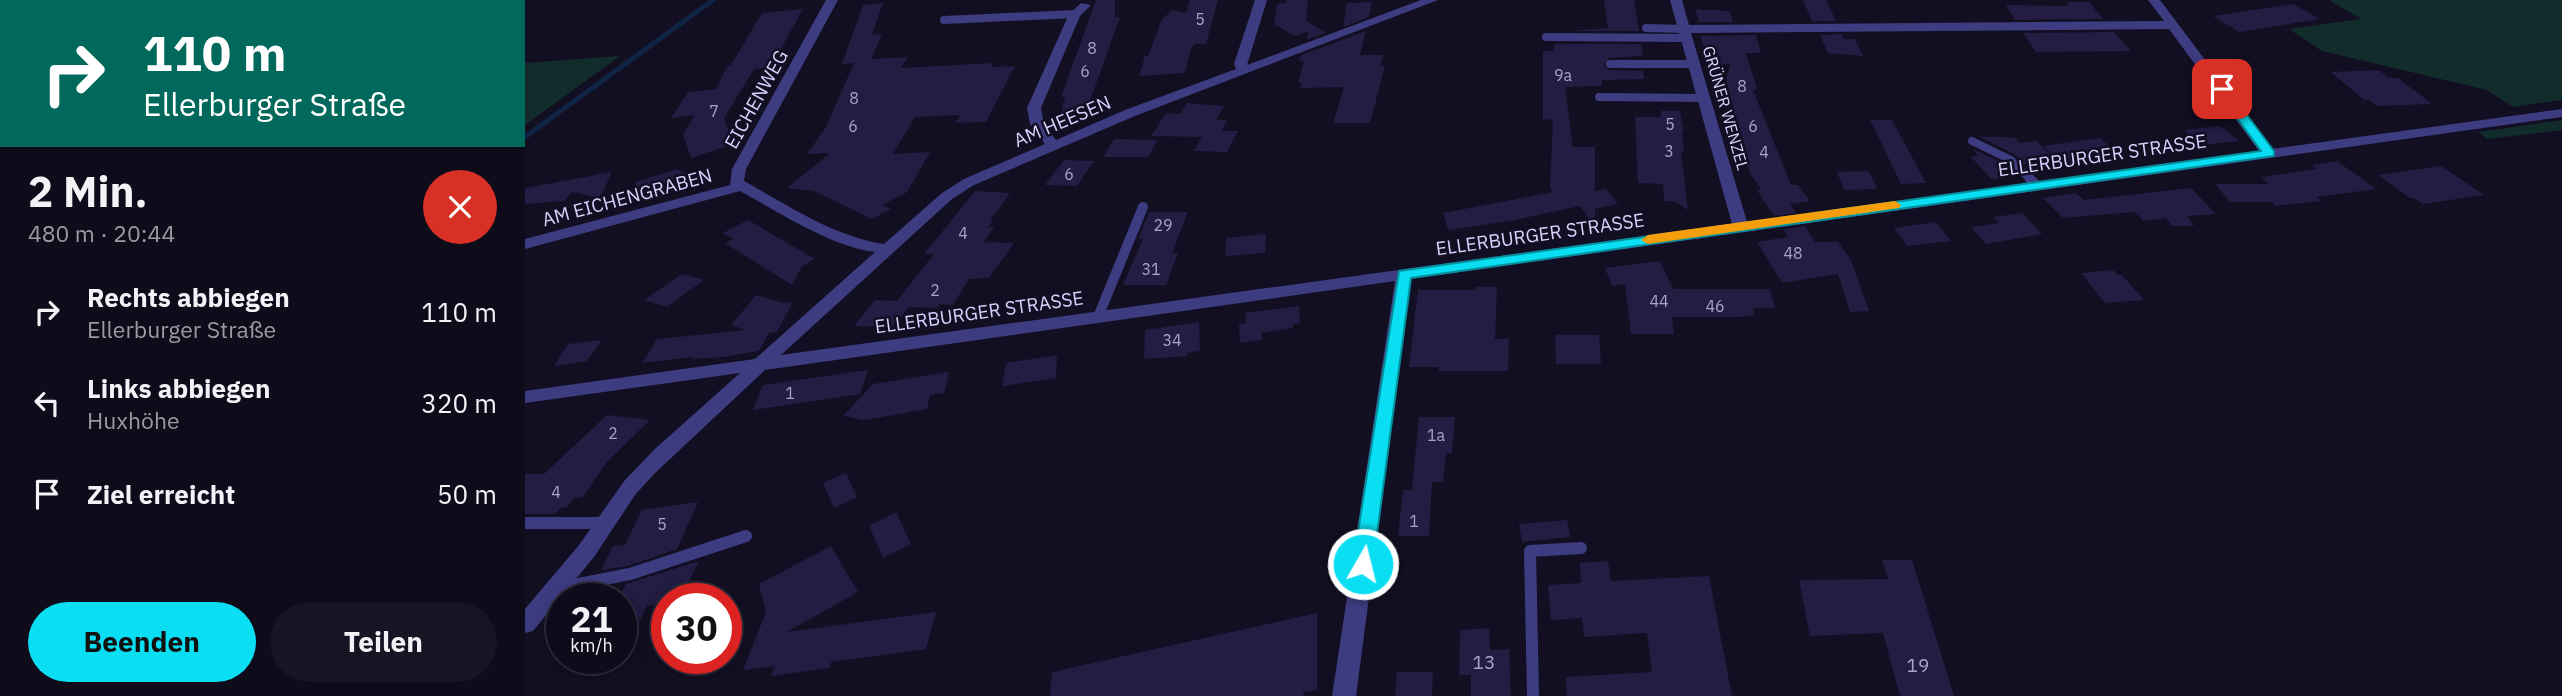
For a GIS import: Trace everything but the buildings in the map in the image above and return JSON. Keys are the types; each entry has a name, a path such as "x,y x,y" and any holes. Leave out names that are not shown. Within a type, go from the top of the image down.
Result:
{"street":[{"name":"EICHENWEG","path":"739,187 736,183 739,169 832,0"},
{"path":"1243,70 1240,64 1261,0"},
{"name":"AM HEESEN","path":"562,583 608,523 631,486 674,442 734,391 759,363 958,188 1130,113 1432,0"},
{"name":"GRÜNER WENZEL","path":"1676,0 1741,227"},
{"path":"2154,0 2269,153"},
{"path":"1053,146 1036,124 1034,108 1080,9"},
{"path":"1686,34 2174,25"},
{"name":"ELLERBURGER STRASSE","path":"525,397 2562,113"},
{"name":"AM EICHENGRABEN","path":"525,244 739,187"},
{"path":"739,187 852,241 887,249"},
{"path":"1344,696 1404,274"},
{"name":"AM HEESEN","path":"525,624 546,601"}],"lane":[{"path":"944,20 1080,9"},
{"path":"1646,28 1686,34"},
{"path":"1546,37 1686,34"},
{"path":"1610,64 1695,64"},
{"path":"1599,97 1705,98"},
{"path":"1972,141 2011,160 2036,185"},
{"path":"1098,317 1143,207"},
{"path":"525,523 608,523"},
{"path":"599,583 649,570 746,537"},
{"path":"1532,696 1530,551 1581,548"}],"green space":[{"path":"2329,0 2562,0 2562,100 2513,107 2487,90 2322,51 2289,29 2361,19"},
{"path":"620,56 525,125 525,63"},
{"path":"2562,120 2562,130 2487,139 2479,132"}],"waterway":[{"path":"525,137 713,0"}],"slow traffic":[{"path":"1648,240 1895,205"}],"route":[{"path":"1363,564 1404,274 2269,153 2222,89"}]}
